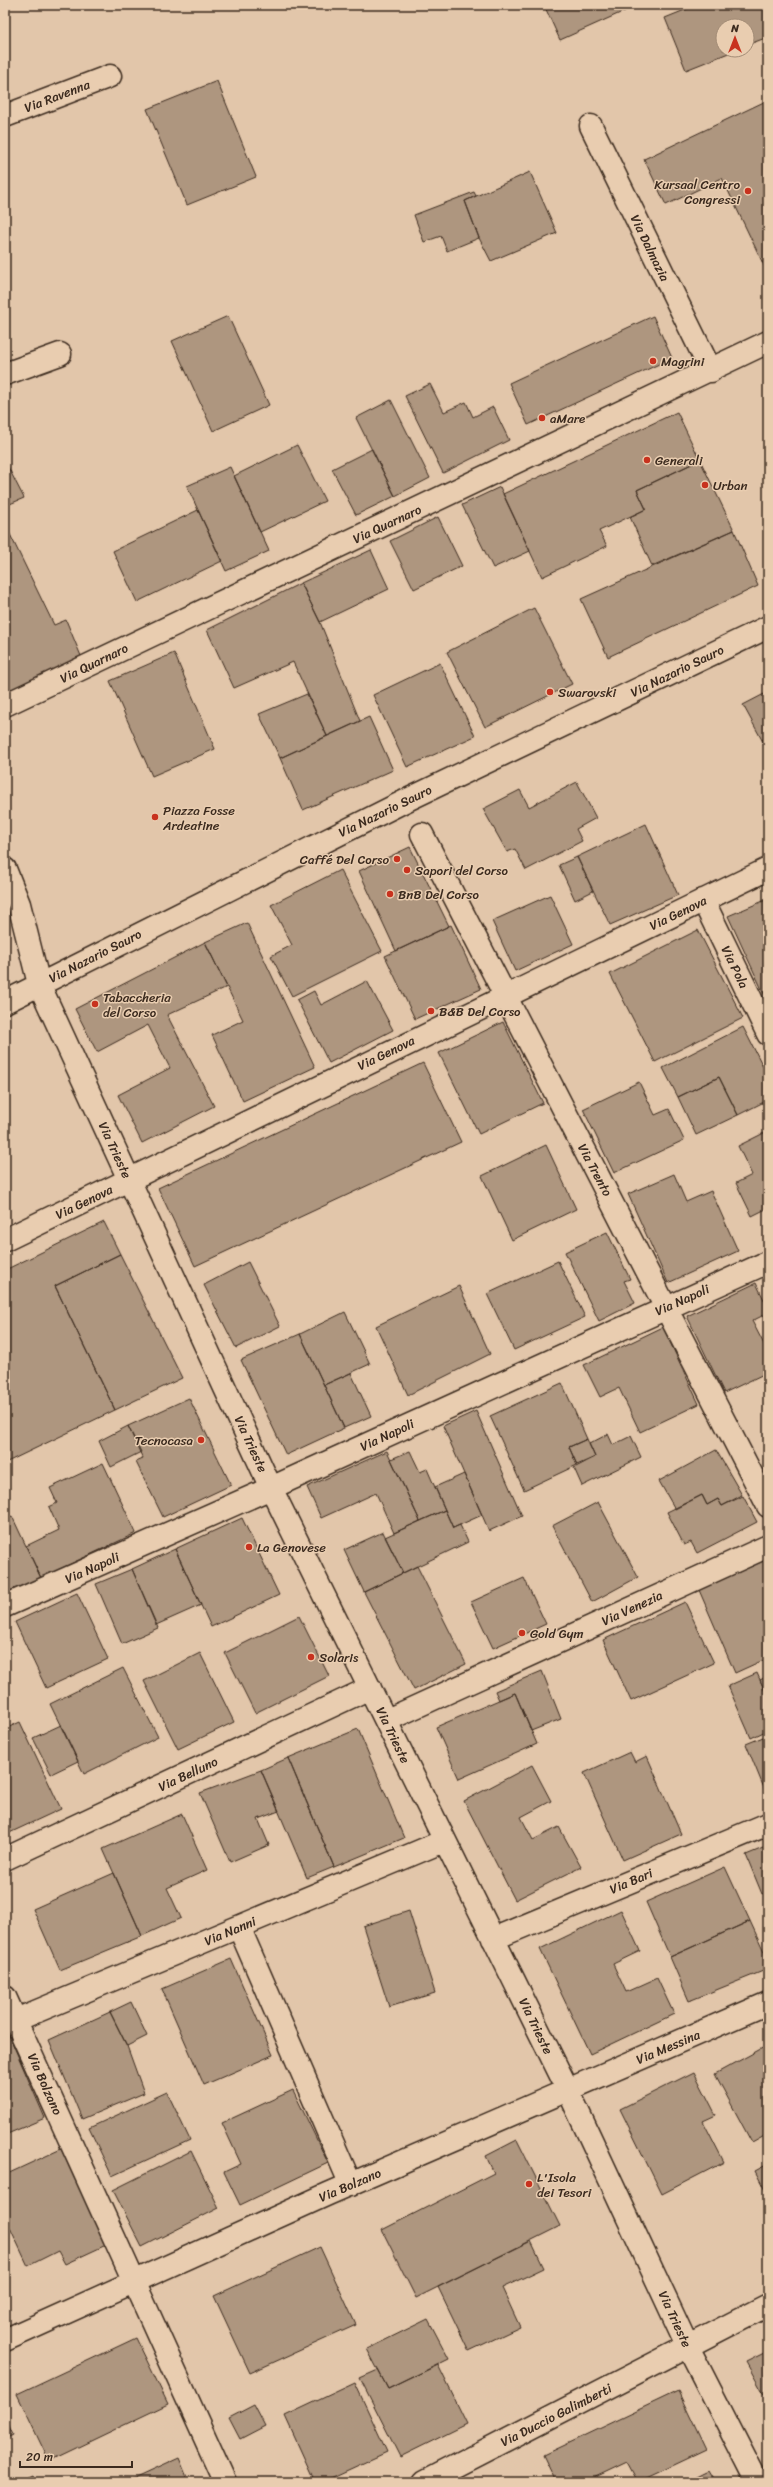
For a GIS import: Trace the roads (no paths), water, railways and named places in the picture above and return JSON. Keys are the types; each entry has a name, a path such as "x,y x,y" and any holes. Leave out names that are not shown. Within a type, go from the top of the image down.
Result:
{"street":[{"name":"Via Ravenna","path":"5,116 110,76"},
{"name":"Via Dalmazia","path":"591,126 711,370"},
{"name":"Via Quarnaro","path":"5,705 768,342"},
{"path":"5,374 60,354"},
{"name":"Via Nazario Sauro","path":"5,1002 405,801 768,627"},
{"name":"Via Trento","path":"422,834 504,997 768,1506"},
{"name":"Via Trieste","path":"5,868 19,904 32,951 39,984 271,1488 387,1720 444,1841 568,2090 688,2347 757,2482"},
{"name":"Via Genova","path":"5,1240 768,868"},
{"name":"Via Pola","path":"703,900 768,1034"},
{"name":"Via Napoli","path":"5,1606 271,1488 666,1307 768,1262"},
{"name":"Via Venezia","path":"387,1720 768,1546"},
{"name":"Via Belluno","path":"5,1859 370,1688"},
{"name":"Via Bari","path":"493,1939 768,1824"},
{"name":"Via Nanni","path":"16,2020 444,1841"},
{"path":"239,1927 350,2185"},
{"name":"Via Bolzano","path":"5,1997 225,2482"},
{"name":"Via Messina","path":"568,2090 768,2004"},
{"name":"Via Bolzano","path":"5,2340 350,2185 568,2090"},
{"name":"Via Duccio Galimberti","path":"424,2482 768,2305"}],"place":[{"name":"Kursaal Centro Congressi","path":"748,191"},
{"name":"Magrini","path":"653,361"},
{"name":"aMare","path":"542,418"},
{"name":"Generali","path":"647,460"},
{"name":"Urban","path":"705,485"},
{"name":"Swarovski","path":"550,692"},
{"name":"Piazza Fosse Ardeatine","path":"155,817"},
{"name":"Caffé Del Corso","path":"397,859"},
{"name":"Sapori del Corso","path":"407,870"},
{"name":"BnB Del Corso","path":"390,894"},
{"name":"Tabaccheria del Corso","path":"95,1004"},
{"name":"B&B Del Corso","path":"431,1011"},
{"name":"Tecnocasa","path":"201,1440"},
{"name":"La Genovese","path":"249,1547"},
{"name":"Gold Gym","path":"522,1633"},
{"name":"Solaris","path":"311,1657"},
{"name":"L'Isola dei Tesori","path":"529,2184"}]}
